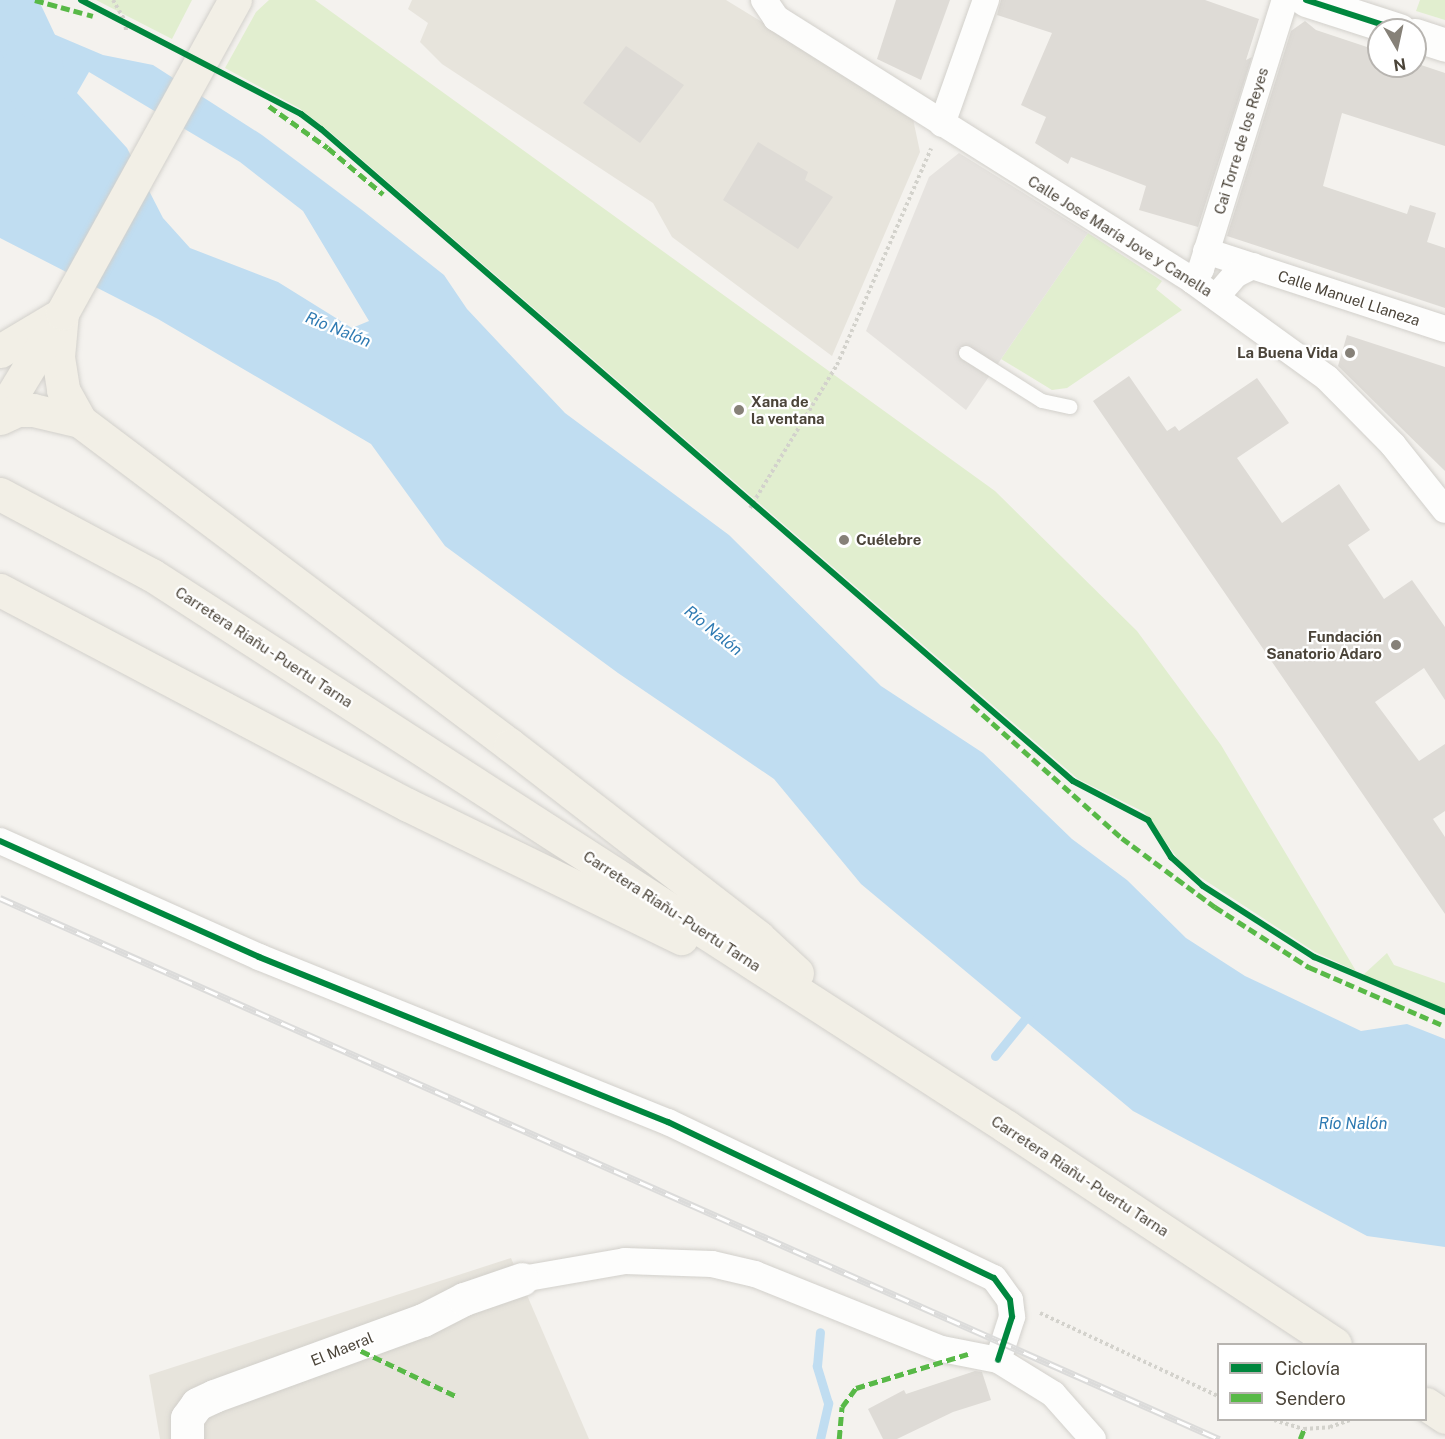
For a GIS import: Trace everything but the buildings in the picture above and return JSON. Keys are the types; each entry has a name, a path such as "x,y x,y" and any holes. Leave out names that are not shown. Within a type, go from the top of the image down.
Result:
{"main road":[{"path":"0,416 64,308 213,36 236,0"},
{"path":"0,351 64,308"},
{"path":"64,308 58,357 63,390 80,421 758,937 864,1036"},
{"path":"0,416 17,410 33,410 80,421"},
{"name":"Carretera Riañu - Puertu Tarna","path":"0,494 152,575 771,975 1333,1343"},
{"path":"1,592 408,805 674,935 771,975"}],"street":[{"name":"Calle José María Jove y Canella","path":"764,0 776,18 1193,281 1327,378 1393,446 1445,510"},
{"path":"942,124 986,0"},
{"name":"Cai Torre de los Reyes","path":"1193,281 1206,251 1285,0"},
{"path":"1306,0 1367,19"},
{"path":"1427,39 1445,45"},
{"name":"Calle Manuel Llaneza","path":"1206,251 1445,329"},
{"path":"1216,297 1235,275 1253,266"},
{"path":"0,841 259,957 668,1122 994,1278 1010,1300 1012,1317 998,1360"},
{"path":"522,1280 625,1262 712,1264 755,1274 942,1349 998,1360 1053,1394 1093,1439"},
{"name":"El Maeral","path":"187,1439 187,1418 197,1404 522,1280"}],"lane":[{"path":"966,353 1042,401 1070,406"}],"path":[{"path":"113,0 125,21 126,31"},
{"path":"108,12 135,26"},
{"path":"752,505 837,365 942,124"},
{"path":"746,495 752,505 763,509"},
{"path":"1010,1300 1154,1363 1217,1395"},
{"path":"1280,1421 1304,1429 1330,1427 1345,1421"}],"shaded area":[{"path":"412,0 726,0 912,114 920,152 832,356 672,237 653,203 442,64 420,42 428,23 408,9"},
{"path":"959,153 1088,233 966,410 866,331 929,177"},
{"path":"511,1258 589,1439 160,1439 149,1375"}],"green space":[{"path":"96,0 192,0 172,39"},
{"path":"269,0 315,0 995,491 1137,631 1221,745 1356,971 1315,952 1183,866 1144,812 1078,779 329,131 299,108 225,68 256,12"},
{"path":"1420,0 1445,0 1445,20 1416,11"},
{"path":"1088,233 1162,281 1156,289 1182,310 1067,388 1052,390 1001,359"},
{"path":"1387,953 1394,965 1445,983 1445,1012 1362,976"}],"water":[{"name":"Río Nalón","path":"0,18 18,19 103,55 153,65 262,135 444,275 467,309 565,413 729,535 881,686 983,753 1072,839 1127,880 1186,938 1245,976 1361,1031 1407,1024 1445,1039 1445,1247 1367,1236 1133,1111 861,884 774,779 618,673 445,546 371,444 158,319 0,238","holes":["89,72 240,162 303,211 369,321 352,328 278,282 190,248 163,218 127,148 77,93"]}],"waterway":[{"path":"10,5 34,56 38,92"},
{"path":"995,1056 1033,1009"},
{"path":"820,1332 817,1366 828,1403 820,1439"}],"railway":[{"path":"0,898 1219,1439"}],"marked path":[{"path":"35,0 93,16"},
{"path":"269,106 328,148 383,194"},
{"path":"972,705 1122,838 1215,907 1309,967 1445,1026"},
{"path":"349,1345 456,1396"},
{"path":"839,1439 842,1407 856,1388 968,1354"},
{"path":"1300,1439 1304,1429"}],"cycle path":[{"path":"81,0 301,114 321,129 1073,781 1148,820 1171,857 1203,886 1314,957 1445,1012"},
{"path":"1306,0 1367,20"},
{"path":"0,841 259,957 668,1122 994,1278 1010,1300 1012,1317 998,1360"}],"place":[{"name":"La Buena Vida","path":"1350,353"},
{"name":"Xana de la ventana","path":"739,410"},
{"name":"Cuélebre","path":"844,540"},
{"name":"Fundación Sanatorio Adaro","path":"1396,645"}]}
